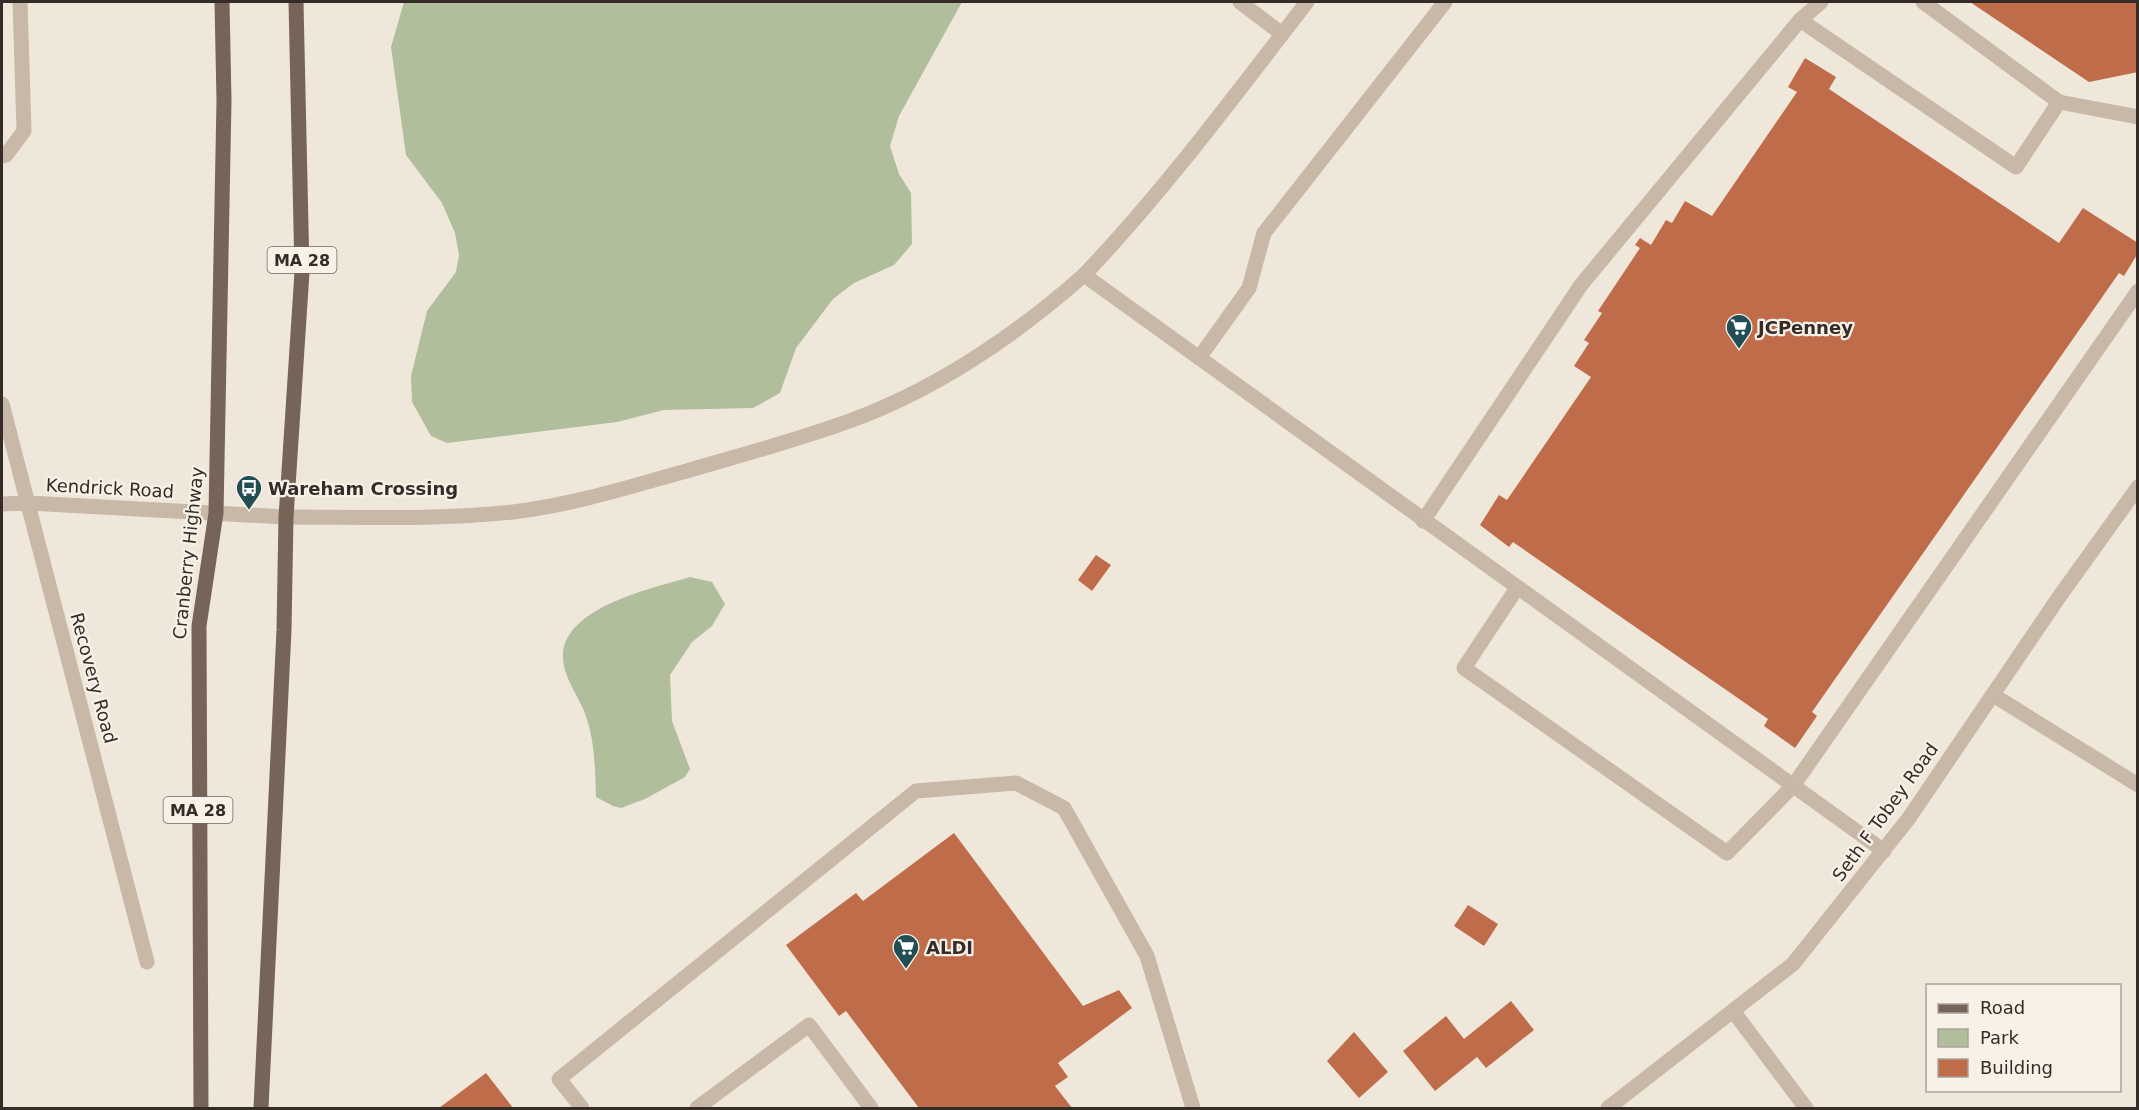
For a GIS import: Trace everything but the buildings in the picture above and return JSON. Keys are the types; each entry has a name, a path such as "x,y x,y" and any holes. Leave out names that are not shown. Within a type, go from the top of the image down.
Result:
{"main road":[{"name":"Cranberry Highway","path":"201,1108 199,626 216,513 224,101 222,2"},
{"name":"MA 28","path":"261,1108 284,630 286,517 302,272 296,2"}],"street":[{"path":"2,156 6,155 24,131 20,2"},
{"path":"1240,2 1282,34"},
{"name":"Kendrick Road","path":"2,504 28,503 286,517 462,516 514,512 558,505 755,451 856,418 933,383 1046,309 1084,275 1133,224 1219,117 1306,2"},
{"path":"1199,358 1249,288 1264,233 1445,2"},
{"path":"1423,521 1581,285 1800,20 1821,2"},
{"path":"1923,2 2059,102 2138,117"},
{"path":"1800,20 2016,167 2059,102"},
{"path":"1084,275 1884,851"},
{"path":"1517,588 1464,668 1727,853 1793,786 2138,291"},
{"name":"Recovery Road","path":"2,404 147,962"},
{"name":"Seth F Tobey Road","path":"1608,1108 1793,964 1909,818 2059,597 2138,487"},
{"path":"1993,695 2138,785"},
{"path":"582,1108 559,1079 915,791 1016,783 1064,808 1147,956 1193,1108"},
{"path":"1733,1011 1806,1108"},
{"path":"697,1108 809,1025 871,1108"}],"green space":[{"path":"404,2 962,2 899,116 890,146 899,174 911,193 912,244 894,265 854,283 833,299 796,348 780,393 753,408 664,410 617,422 447,443 431,436 412,402 411,376 427,311 456,272 459,255 455,233 442,203 406,155 391,47"},
{"path":"690,577 712,582 725,604 712,626 692,642 670,675 672,721 690,769 685,777 645,799 621,808 613,806 596,797 594,753 590,732 584,711 565,670 564,649 571,632 586,617 629,596"}],"place":[{"name":"JCPenney","path":"1739,350"},
{"name":"Wareham Crossing","path":"249,511"},
{"name":"ALDI","path":"906,970"}]}
